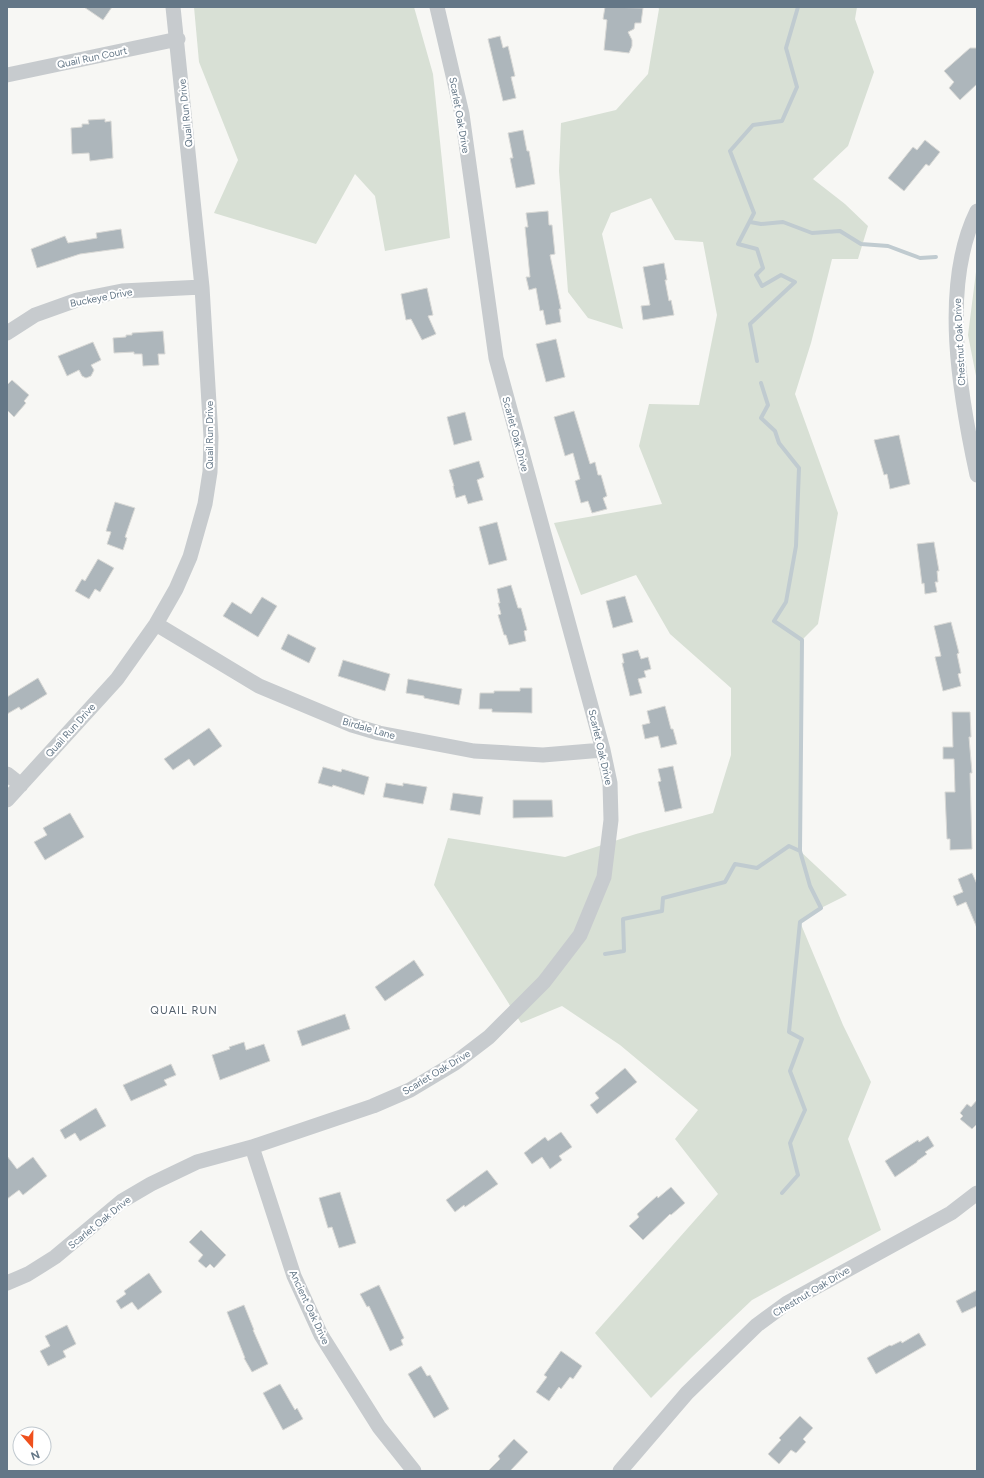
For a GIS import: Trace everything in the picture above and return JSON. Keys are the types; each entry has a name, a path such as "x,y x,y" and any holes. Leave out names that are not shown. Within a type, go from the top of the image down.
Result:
{"street":[{"name":"Quail Run Drive","path":"7,800 116,679 156,624 176,589 190,557 205,504 210,472 211,437 202,287 178,39 173,7"},
{"name":"Scarlet Oak Drive","path":"7,1283 28,1274 55,1257 122,1201 151,1184 197,1162 252,1147 373,1106 410,1090 455,1063 489,1037 544,982 580,935 604,877 611,820 610,783 603,750 496,358 462,114 437,7"},
{"name":"Quail Run Court","path":"7,75 178,39"},
{"name":"Chestnut Oak Drive","path":"977,211 970,226 959,268 956,311 959,376 977,476"},
{"name":"Buckeye Drive","path":"7,333 36,315 77,300 122,291 202,287"},
{"name":"Birdale Lane","path":"156,624 259,686 352,726 378,733 474,751 543,755 603,750"},
{"path":"7,774 21,785"},
{"name":"Ancient Oak Drive","path":"252,1147 294,1276 321,1335 379,1427 414,1471"},
{"name":"Chestnut Oak Drive","path":"620,1471 687,1393 757,1325 787,1303 950,1212 977,1194"}],"shaded area":[{"path":"194,7 414,7 433,74 450,238 385,251 375,196 355,174 316,244 214,213 238,160 199,62"},
{"path":"658,7 857,7 855,19 874,72 848,146 813,179 845,204 868,226 858,259 832,259 811,343 795,394 838,513 818,624 802,640 800,851 847,895 821,908 800,922 843,1025 871,1082 848,1139 881,1230 752,1300 651,1398 595,1333 718,1194 675,1139 698,1110 620,1045 562,1006 521,1023 434,885 448,838 565,857 636,834 713,813 731,755 731,688 670,634 636,575 581,595 554,523 662,504 639,446 649,404 699,405 717,315 703,242 675,240 651,198 611,213 602,234 623,329 588,318 568,292 559,171 561,123 616,110 648,74 659,9"},
{"path":"977,264 977,381 968,335"}],"building":[{"path":"84,7 112,7 103,20"},
{"path":"605,7 643,8 641,23 635,23 634,29 628,32 632,40 632,46 629,53 604,50 607,20 603,19"},
{"path":"500,36 503,48 508,46 515,76 511,77 516,98 503,101 488,39"},
{"path":"970,48 977,48 977,84 960,100 949,88 954,82 944,71"},
{"path":"105,119 105,122 111,121 113,158 90,161 89,153 72,154 71,128 82,127 82,124 89,124 88,120"},
{"path":"523,130 527,151 529,151 535,184 516,188 510,158 513,158 508,133"},
{"path":"925,140 940,152 929,166 926,164 904,191 888,178 913,147 917,150"},
{"path":"548,211 549,225 552,225 555,254 550,255 561,309 559,309 561,322 546,325 543,310 540,311 536,288 529,290 526,277 530,277 525,227 528,227 526,213"},
{"path":"121,229 124,248 80,254 37,268 31,249 65,236 68,243 97,238 96,233"},
{"path":"664,263 667,280 665,280 669,301 671,300 674,315 643,320 641,306 650,305 643,267"},
{"path":"427,288 433,315 428,316 436,334 422,340 411,319 406,320 401,294"},
{"path":"163,331 165,354 158,354 159,365 143,366 142,354 134,354 134,352 114,353 113,338 126,337 126,335 132,335 132,333"},
{"path":"556,339 565,377 546,382 536,344"},
{"path":"93,342 101,360 91,365 94,370 91,376 86,378 82,376 79,370 67,376 58,356"},
{"path":"12,380 29,395 24,401 26,403 14,417 7,410 7,385"},
{"path":"574,411 590,464 595,462 598,475 601,475 607,496 603,498 607,509 592,513 588,501 581,503 575,481 580,479 573,453 565,456 554,417"},
{"path":"465,412 472,440 454,445 447,417"},
{"path":"899,435 910,484 890,489 887,474 884,475 874,440"},
{"path":"479,461 484,477 477,480 483,500 468,504 465,495 456,498 449,470"},
{"path":"115,502 135,508 125,537 127,538 123,550 107,544 111,532 106,531"},
{"path":"497,522 507,560 489,565 479,527"},
{"path":"934,542 939,571 937,571 938,582 935,582 937,592 925,594 924,583 922,584 917,544"},
{"path":"98,559 114,568 100,592 95,589 89,599 75,591 82,579 85,581"},
{"path":"511,585 518,608 521,608 527,630 524,631 526,641 509,645 506,635 504,635 498,615 501,614 498,603 500,603 497,589"},
{"path":"625,596 633,622 613,628 606,601"},
{"path":"262,597 277,606 258,637 223,616 232,602 251,614"},
{"path":"951,622 959,653 957,654 961,673 958,674 961,686 943,691 935,657 941,656 934,626"},
{"path":"288,634 316,648 309,663 281,649"},
{"path":"638,650 641,659 648,657 651,669 644,671 646,677 638,679 642,693 630,696 622,663 624,663 622,654"},
{"path":"343,660 390,674 385,691 338,676"},
{"path":"38,678 47,694 21,710 19,707 7,714 7,697"},
{"path":"408,679 462,689 459,705 406,693"},
{"path":"520,688 532,688 532,713 492,712 492,709 479,709 480,693 494,693 494,691 520,691"},
{"path":"665,706 671,729 673,729 677,744 661,748 658,736 645,739 642,725 650,723 647,711"},
{"path":"952,712 970,712 971,737 969,737 972,773 970,773 972,849 950,850 950,839 947,839 945,792 955,792 954,759 943,759 943,747 953,747"},
{"path":"209,728 222,746 194,766 189,759 173,770 164,759"},
{"path":"673,766 682,808 665,812 658,782 661,781 658,769"},
{"path":"323,767 341,772 342,769 369,777 364,795 333,785 332,787 318,783"},
{"path":"386,783 403,786 403,783 427,787 423,804 383,797"},
{"path":"453,793 483,797 480,815 450,810"},
{"path":"513,800 552,800 553,817 513,818"},
{"path":"70,813 84,837 45,860 34,842 47,835 43,828"},
{"path":"972,873 977,884 977,928 966,902 957,906 953,896 963,892 958,879"},
{"path":"414,960 424,975 385,1001 375,987"},
{"path":"345,1014 350,1029 302,1046 297,1031"},
{"path":"244,1042 246,1050 264,1044 270,1061 220,1080 212,1055 230,1049 229,1047"},
{"path":"171,1064 176,1075 164,1080 167,1085 131,1101 123,1085"},
{"path":"625,1068 637,1082 597,1114 590,1105 599,1098 595,1093"},
{"path":"977,1100 977,1124 972,1129 960,1119 963,1116 960,1113 967,1104 971,1107"},
{"path":"96,1108 106,1126 80,1141 75,1133 65,1139 60,1130"},
{"path":"561,1132 572,1147 559,1156 562,1160 550,1169 542,1157 532,1164 524,1153 545,1137 548,1141"},
{"path":"928,1136 934,1146 925,1152 927,1154 917,1162 895,1177 885,1161 918,1140 919,1142"},
{"path":"7,1156 17,1169 33,1157 47,1176 23,1195 19,1190 7,1199"},
{"path":"487,1170 498,1184 465,1207 464,1205 455,1212 446,1200"},
{"path":"671,1187 685,1203 671,1215 670,1214 643,1240 629,1226 639,1217 637,1214 657,1196 658,1198"},
{"path":"340,1192 356,1243 339,1248 332,1227 328,1228 319,1198"},
{"path":"201,1230 226,1255 214,1268 210,1264 206,1268 198,1261 203,1255 189,1242"},
{"path":"149,1273 162,1292 138,1310 132,1302 121,1309 116,1301 126,1294 124,1291"},
{"path":"379,1285 404,1338 401,1340 403,1345 390,1351 369,1306 367,1307 360,1294"},
{"path":"977,1290 977,1306 962,1313 956,1301"},
{"path":"244,1305 268,1364 252,1372 244,1358 227,1312"},
{"path":"67,1325 76,1344 63,1351 66,1357 48,1366 40,1351 50,1346 45,1336"},
{"path":"919,1333 926,1345 876,1374 867,1358 890,1345 891,1346 901,1341 902,1343"},
{"path":"561,1351 582,1366 573,1379 570,1377 561,1389 559,1387 549,1401 536,1392 547,1377 544,1375"},
{"path":"421,1366 427,1376 430,1375 449,1409 434,1418 408,1374"},
{"path":"280,1384 295,1410 297,1408 303,1419 283,1430 263,1393"},
{"path":"800,1416 813,1428 803,1439 806,1442 796,1453 791,1450 779,1464 768,1454 781,1440 779,1438"},
{"path":"514,1439 528,1452 510,1471 488,1471 500,1459 498,1456"}],"waterway":[{"path":"757,361 750,324 795,282 781,275 762,286 756,275 763,268 757,249 738,244 754,213 730,151 753,125 782,121 797,87 786,48 798,7"},
{"path":"750,222 761,224 783,222 812,233 840,231 861,244 888,246 920,258 936,257"},
{"path":"761,383 768,405 761,418 775,431 779,443 799,468 796,546 786,602 774,621 802,640 800,851 810,886 821,908 800,922 789,1032 802,1039 790,1071 805,1110 790,1143 798,1175 782,1193"},
{"path":"605,954 624,951 623,919 662,911 663,898 725,882 735,864 757,868 789,846 800,851"}],"district":[{"name":"QUAIL RUN","path":"184,1010"}]}
